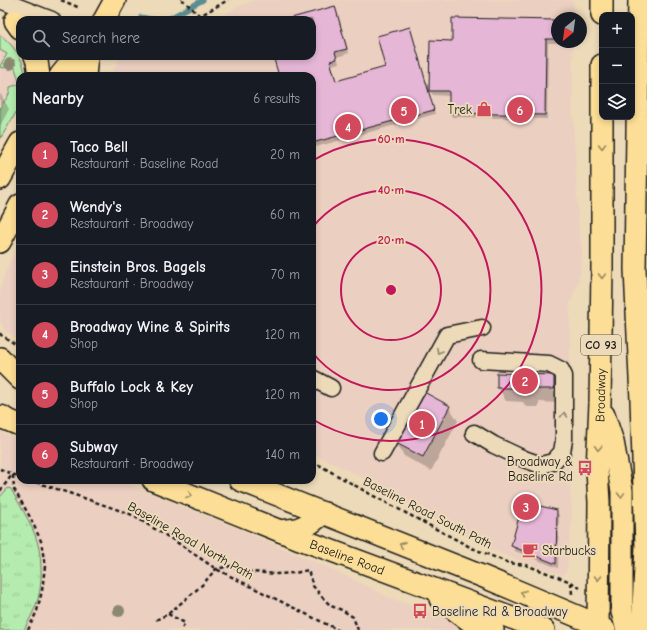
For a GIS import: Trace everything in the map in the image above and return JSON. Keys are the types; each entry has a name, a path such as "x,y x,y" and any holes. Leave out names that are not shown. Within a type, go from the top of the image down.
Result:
{"main road":[{"path":"106,16 115,0"},
{"path":"602,0 602,12"},
{"name":"CO 93","path":"639,0 635,269 646,546 642,630"},
{"path":"36,60 38,72"},
{"path":"63,72 75,60"},
{"path":"85,72 87,60"},
{"name":"Broadway","path":"600,628 599,502 597,470 600,403 602,269 602,84"},
{"path":"0,179 16,150"},
{"path":"0,242 16,212"},
{"path":"0,358 16,375"},
{"path":"0,372 16,381"},
{"path":"600,403 613,442 622,491 622,612 627,630"},
{"name":"Baseline Road","path":"163,484 300,539 544,630"},
{"path":"250,484 484,577 600,628"},
{"path":"280,531 297,529 311,523 324,513"},
{"path":"422,585 470,621 493,630"}],"street":[{"path":"0,0 42,16"},
{"path":"0,155 16,145"},
{"path":"382,453 447,335 482,328"},
{"path":"474,433 494,445 541,465 553,462 562,452 564,440 564,376 561,370 549,364 481,360"},
{"path":"316,380 331,388"}],"path":[{"path":"61,0 80,8"},
{"path":"183,0 200,16 228,0"},
{"name":"Baseline Road South Path","path":"316,464 472,548 510,563 526,565 572,582 583,590"},
{"path":"0,469 16,476"},
{"path":"0,491 12,475"},
{"path":"12,475 14,489 30,517 41,541 45,566 42,591 37,611 28,630"},
{"name":"Baseline Road North Path","path":"42,484 130,514 175,541 216,569 338,630"},
{"path":"156,620 168,614 202,585 216,569 231,566 252,572 278,574 295,573 308,570 313,586 323,598 331,606 354,617 358,630"},
{"path":"572,582 572,599"},
{"path":"168,614 185,623 181,630"}],"shaded area":[{"path":"257,0 570,0 574,4 574,12 551,12 551,48 573,48 573,114 579,236 582,251 578,283 570,302 570,487 572,513 567,570 563,575 493,551 373,483 316,455 316,72 112,72 119,60 316,60 316,16 222,16 237,7"},
{"path":"0,31 15,45 16,60 23,60 26,72 16,72 16,116 0,142"},
{"path":"16,250 16,338 5,331 0,321 0,291 6,269"},
{"path":"0,432 16,438 16,484 128,484 239,529 351,578 390,598 479,630 0,630"}],"green space":[{"path":"0,35 16,51 16,60 21,60 24,72 16,72 14,65 1,68 0,66 7,54 0,50"},
{"path":"16,85 16,113 0,139 0,110 9,94 10,87"},
{"path":"8,488 11,489 33,529 40,558 40,592 35,607 24,630 0,630 0,497"}],"building":[{"path":"335,6 347,49 335,52 337,59 330,61 336,81 385,67 377,36 410,27 434,110 316,142 316,72 278,72 274,60 316,60 316,16 299,16"},
{"path":"452,18 551,20 551,39 546,39 545,115 449,113 449,91 429,91 430,40 452,41"},
{"path":"497,373 554,375 554,389 532,389 532,394 517,393 517,388 497,388"},
{"path":"422,391 450,406 423,457 394,442"},
{"path":"523,502 557,510 556,564 511,546"}],"waterway":[{"path":"173,16 203,0"}],"place":[{"name":"Trek","path":"484,109"},
{"name":"Subway","path":"520,110"},
{"name":"Buffalo Lock & Key","path":"404,111"},
{"name":"Broadway Wine & Spirits","path":"348,127"},
{"name":"Wendy's","path":"525,381"},
{"name":"Taco Bell","path":"422,424"},
{"name":"Broadway & Baseline Rd","path":"585,468"},
{"name":"Einstein Bros. Bagels","path":"526,507"},
{"name":"Starbucks","path":"530,550"},
{"name":"Baseline Rd & Broadway","path":"420,611"}]}
